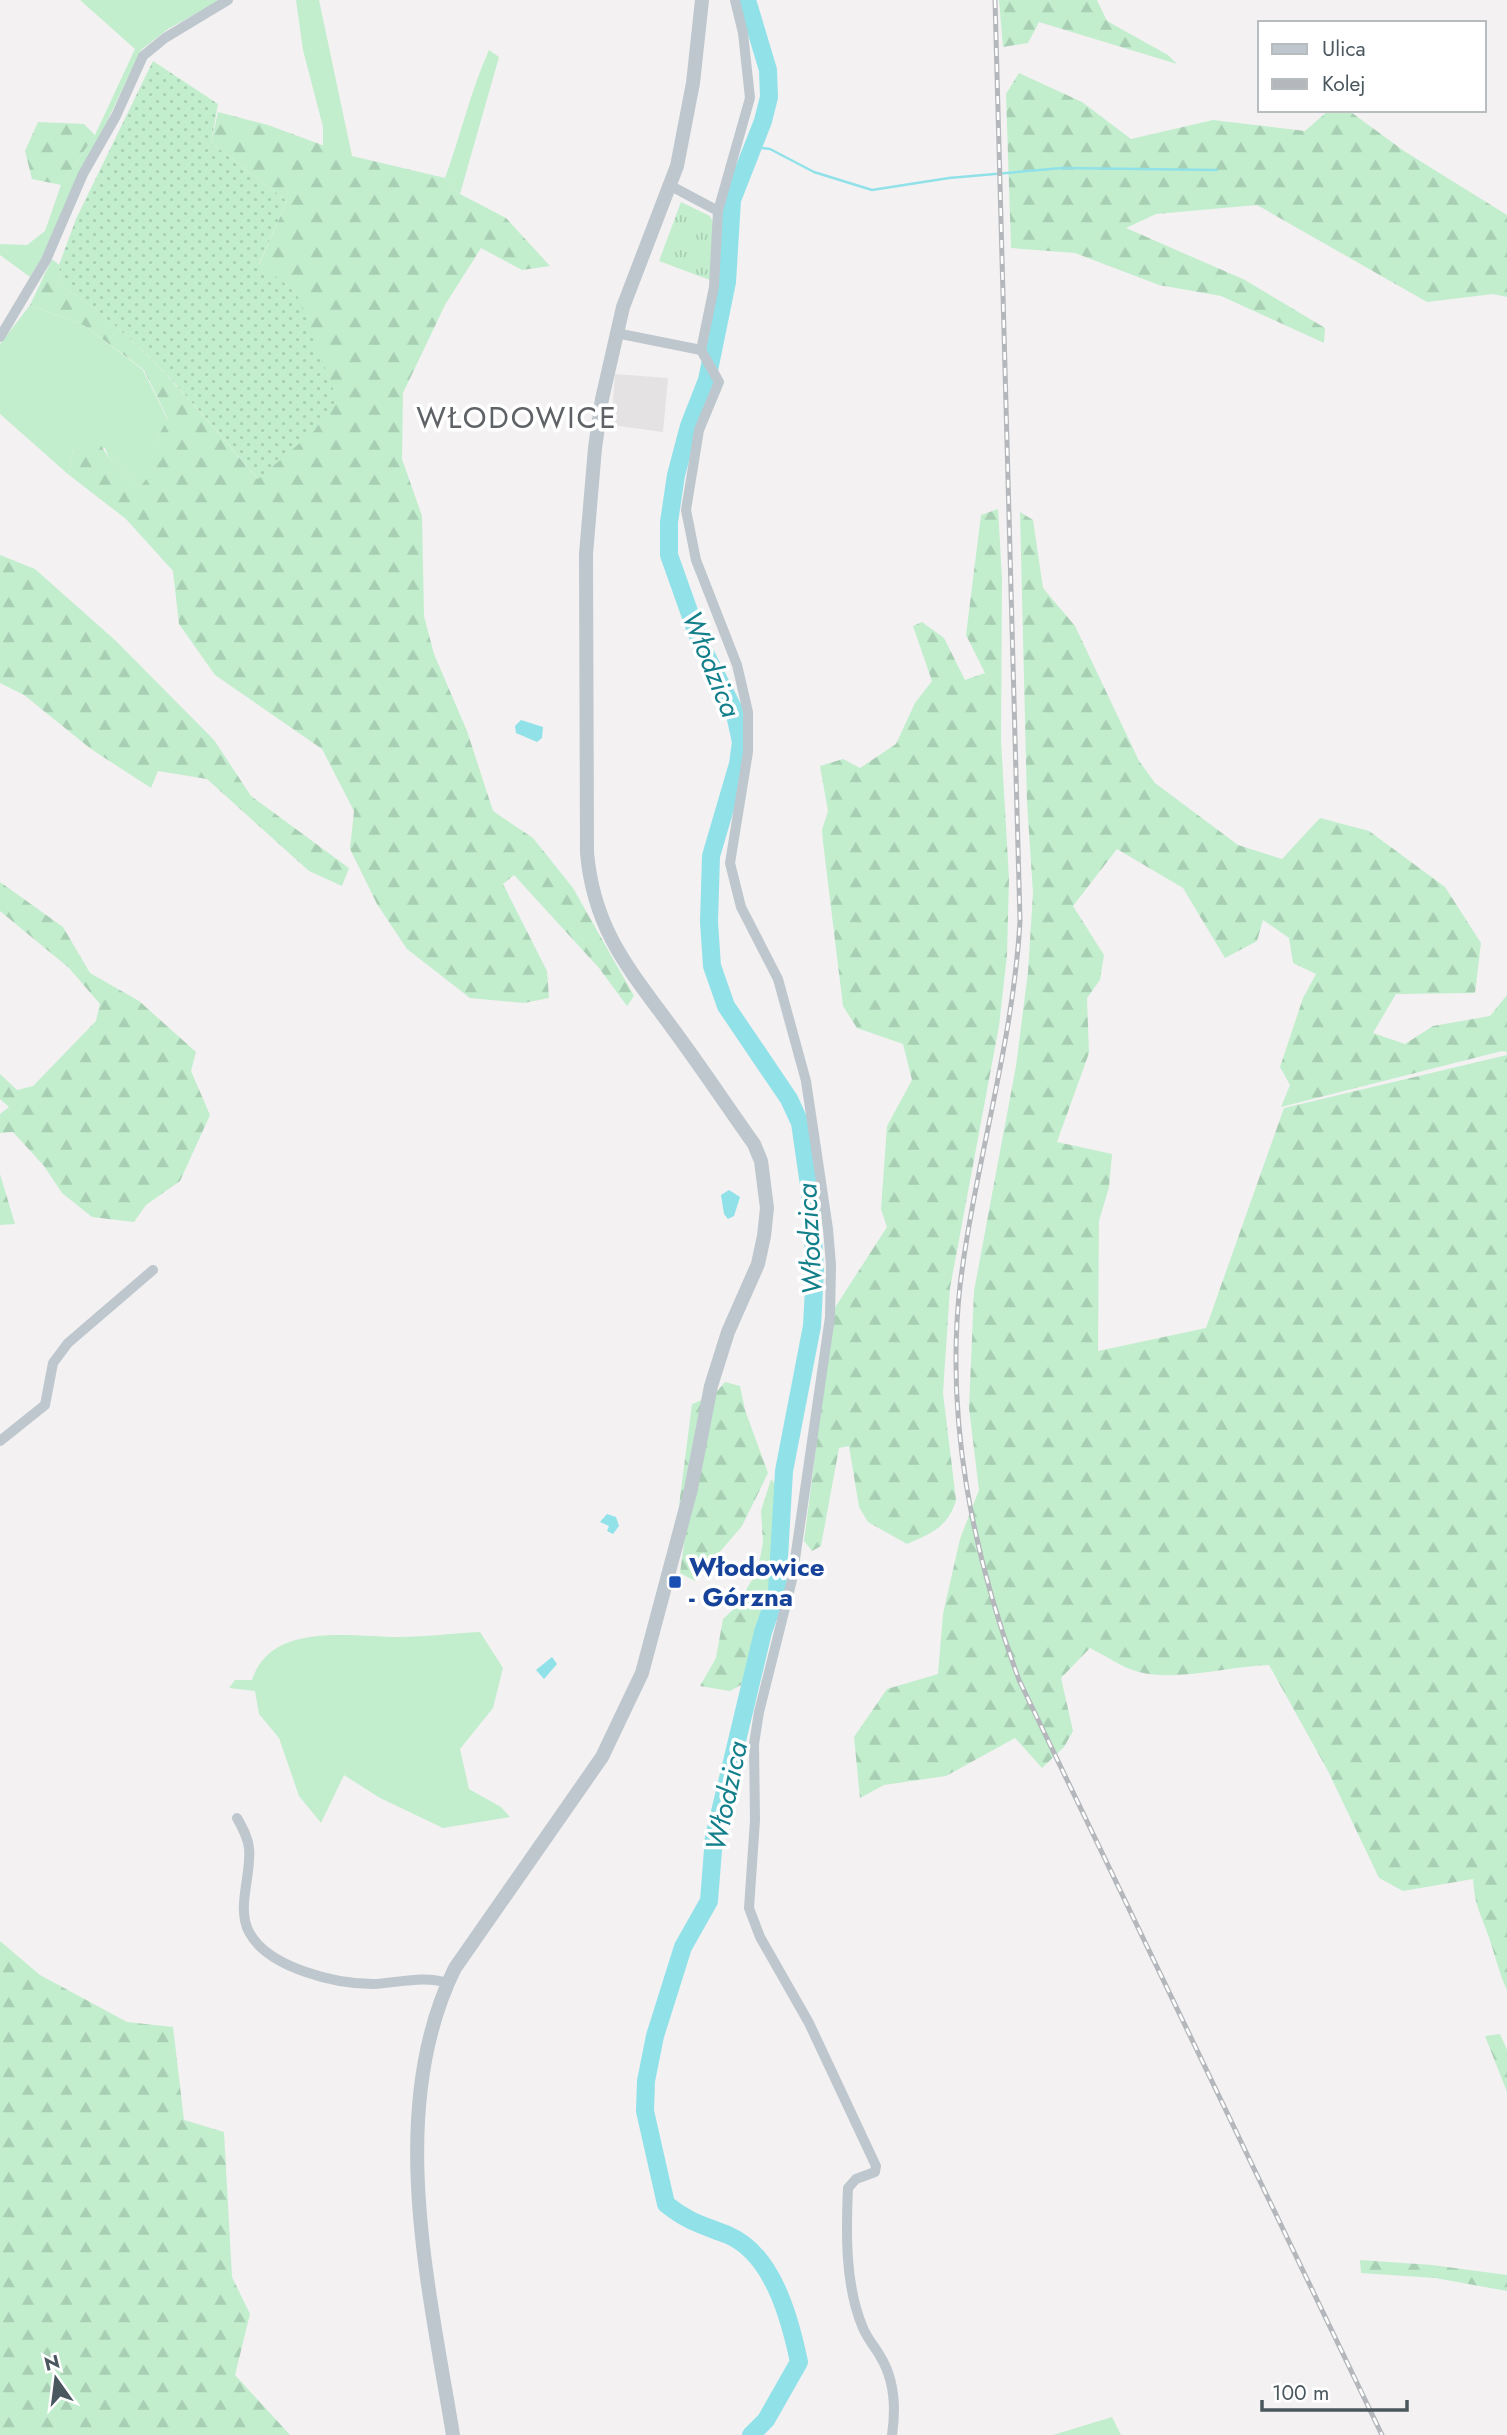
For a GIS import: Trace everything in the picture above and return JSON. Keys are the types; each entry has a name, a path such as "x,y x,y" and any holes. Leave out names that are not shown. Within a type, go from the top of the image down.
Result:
{"street":[{"path":"0,337 46,260 83,174 116,116 143,56 166,38 228,0"},
{"path":"453,2435 415,2156 418,2112 429,2044 447,1983 472,1941 602,1757 634,1696 691,1489 711,1386 728,1332 758,1264 767,1208 761,1161 754,1144 616,951 598,913 589,874 586,604 589,498 602,399 616,333 630,286 671,186 693,83 702,0"},
{"path":"735,0 743,33 750,98 718,211 714,287 703,353 719,382 699,430 686,510 696,560 737,665 748,712 748,752 730,863 741,907 778,979 806,1080 831,1265 830,1317 792,1580 759,1712 754,1744 755,1820 750,1908 760,1937 809,2023 876,2166 875,2172 856,2179 848,2188 846,2227 853,2292 863,2329 882,2358 893,2387 892,2435"},
{"path":"671,186 718,211"},
{"path":"616,333 703,353"},
{"path":"0,1441 45,1405 53,1363 68,1343 153,1270"},
{"path":"237,1818 249,1845 246,1920 250,1934 268,1951 286,1964 320,1977 370,1984 436,1979 447,1983"}],"shaded area":[{"path":"615,374 668,378 663,432 611,425"}],"green space":[{"path":"80,0 221,0 168,29 141,50 44,254 30,277 0,255 0,244 27,245 45,231 61,185 95,135 135,49"},
{"path":"296,0 319,0 352,156 323,146 323,127 303,50"},
{"path":"999,0 1097,0 1107,21 1168,55 1177,64 1039,22 1028,43 1003,47"},
{"path":"489,50 499,57 460,194 445,178"},
{"path":"153,61 218,104 211,143 287,201 259,264 296,292 337,399 314,431 258,479 190,400 142,350 90,305 61,285 59,265 76,219"},
{"path":"1019,73 1082,102 1131,139 1213,120 1305,131 1327,112 1351,112 1404,151 1507,215 1507,297 1493,294 1427,302 1257,205 1156,214 1126,228 1245,280 1325,328 1324,343 1221,296 1159,285 1075,253 1011,248 1006,94"},
{"path":"218,112 268,125 352,156 445,178 460,194 506,218 550,266 522,270 481,248 445,305 403,393 402,459 422,516 424,616 434,654 467,731 493,811 533,838 573,888 634,996 627,1006 599,968 514,875 503,884 547,971 549,998 524,1003 470,998 407,949 377,904 350,849 354,811 322,749 215,675 179,624 173,571 126,519 69,475 73,449 82,440 98,441 109,458 140,487 162,459 157,438 168,419 144,370 85,326 30,305 52,259 59,265 61,285 142,350 258,479 296,292 259,265 287,201 211,143"},
{"path":"38,122 84,124 95,135 61,185 32,179 25,151"},
{"path":"681,202 710,216 714,224 710,280 659,261"},
{"path":"30,305 85,326 143,370 168,420 157,438 163,459 140,487 109,458 105,448 73,449 69,475 0,414 0,344"},
{"path":"998,509 1002,578 1001,741 1009,878 1007,955 999,1026 950,1288 943,1393 956,1500 944,1523 924,1537 907,1544 868,1522 859,1507 849,1446 839,1448 821,1546 812,1551 804,1541 834,1309 887,1227 881,1209 887,1126 912,1080 903,1044 857,1028 843,1006 823,842 822,830 828,811 820,766 843,759 860,768 896,744 915,703 932,681 913,626 922,622 944,638 965,680 985,673 966,635 981,515"},
{"path":"1020,512 1033,520 1043,588 1075,626 1139,761 1155,783 1238,845 1282,859 1320,818 1369,831 1445,887 1481,943 1475,993 1396,994 1373,1033 1405,1044 1433,1026 1490,1016 1507,995 1507,1052 1502,1051 1281,1107 1290,1085 1280,1067 1303,998 1316,974 1293,963 1289,938 1263,920 1257,941 1225,958 1183,888 1117,849 1073,906 1104,955 1100,980 1087,998 1089,1053 1057,1142 1112,1154 1109,1187 1099,1221 1098,1351 1206,1328 1284,1108 1507,1055 1507,1990 1477,1904 1473,1879 1403,1891 1379,1878 1328,1771 1269,1665 1154,1675 1126,1668 1090,1648 1061,1678 1073,1731 1064,1747 1042,1768 1015,1738 946,1776 884,1785 860,1798 854,1737 887,1689 938,1674 943,1614 960,1539 979,1490 969,1408 974,1291 1016,1066 1028,972 1033,893 1027,802"},
{"path":"0,555 35,569 116,641 214,740 251,796 349,868 342,886 309,871 207,779 158,771 151,788 91,749 24,695 0,683"},
{"path":"0,882 63,927 90,973 139,1001 196,1052 191,1071 210,1115 180,1181 146,1205 134,1222 92,1217 62,1193 44,1166 13,1132 0,1133 0,1114 9,1107 0,1099 0,1074 17,1090 33,1086 96,1021 100,1004 69,968 0,911"},
{"path":"0,1174 15,1224 0,1225"},
{"path":"725,1382 740,1386 745,1410 768,1473 742,1526 695,1581 680,1573 685,1537 679,1506 692,1404 714,1395"},
{"path":"771,1479 776,1486 774,1531 778,1610 761,1674 730,1691 700,1686 716,1658 723,1619 737,1606 758,1569 763,1542 761,1511"},
{"path":"480,1632 503,1668 493,1708 460,1749 469,1789 501,1807 510,1817 443,1828 380,1798 344,1775 321,1823 299,1796 279,1738 259,1714 255,1691 229,1688 235,1680 252,1680 262,1661 276,1648 294,1640 336,1635 409,1637"},
{"path":"0,1941 40,1975 127,2022 173,2027 184,2120 224,2132 232,2277 250,2314 235,2375 290,2435 0,2435"},
{"path":"1500,2034 1507,2050 1507,2092 1485,2036"},
{"path":"1360,2260 1432,2265 1507,2275 1507,2291 1435,2278 1361,2273"},
{"path":"1112,2417 1121,2435 1053,2435"}],"water":[{"path":"521,720 543,727 542,738 537,742 516,733 515,726"},
{"path":"729,1190 740,1197 734,1216 728,1219 724,1214 721,1195"},
{"path":"607,1514 616,1517 619,1526 613,1534 607,1531 609,1526 600,1522"},
{"path":"552,1657 557,1664 544,1679 536,1670"}],"waterway":[{"name":"Włodzica","path":"747,0 768,70 769,97 763,121 732,200 727,282 707,380 689,426 676,475 669,522 669,555 701,645 734,710 741,742 738,764 711,856 709,922 712,966 726,1006 789,1099 800,1123 810,1192 815,1270 812,1326 784,1471 777,1592 763,1632 714,1837 709,1901 683,1947 655,2036 646,2081 645,2111 666,2204 689,2219 744,2244 768,2272 784,2308 799,2362 766,2420 751,2435"},
{"path":"753,147 770,149 814,172 872,190 949,178 1062,168 1217,170"}],"railway":[{"path":"995,0 1020,921 1010,1013 960,1286 956,1387 967,1486 988,1584 1019,1680 1382,2435"}],"place":[{"name":"Włodowice - Górzna","path":"675,1582"}],"district":[{"name":"WŁODOWICE","path":"517,418"}]}
